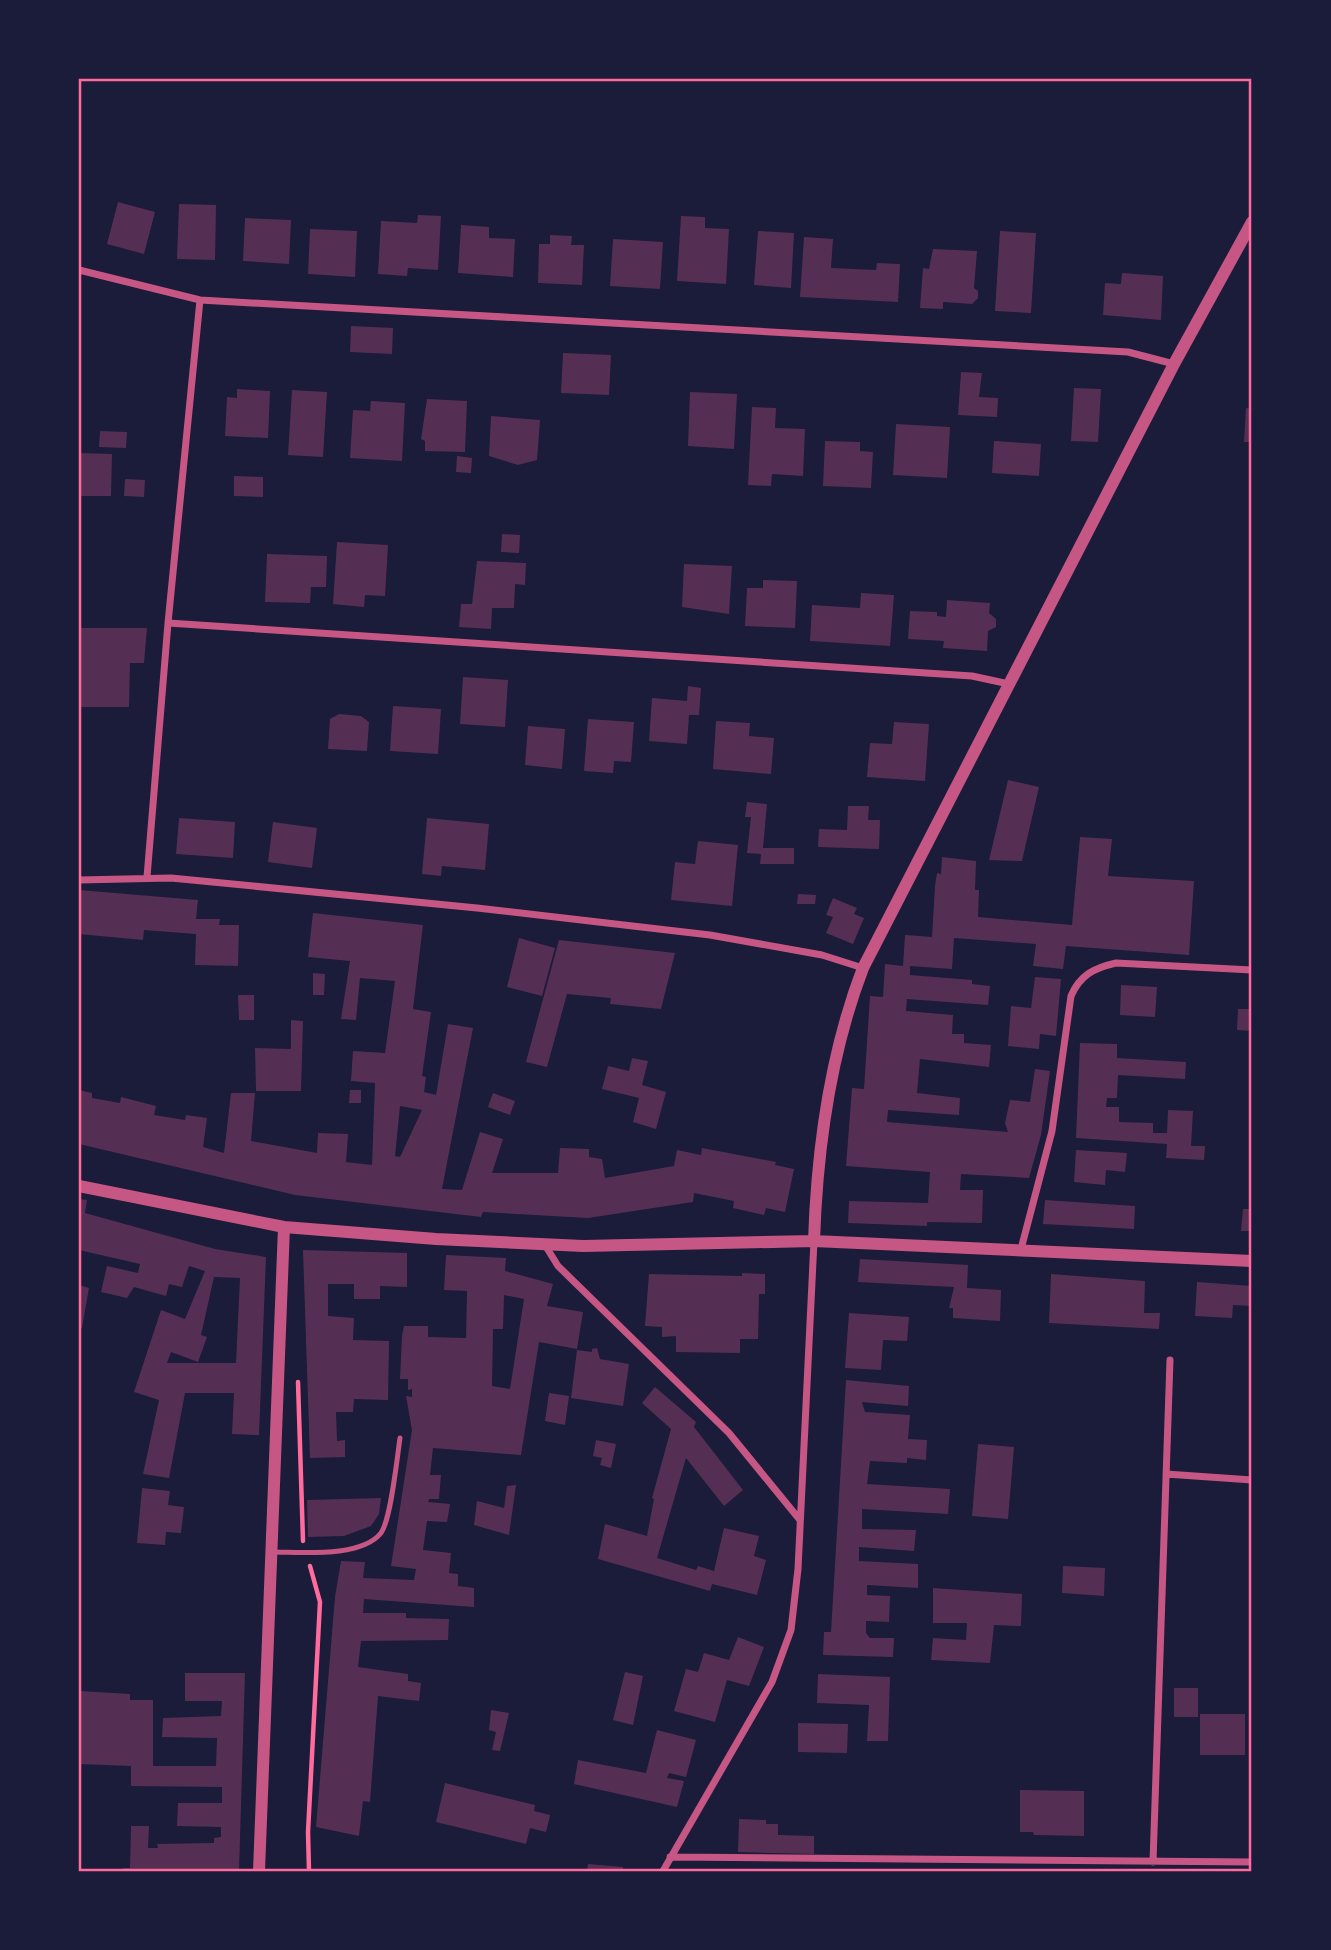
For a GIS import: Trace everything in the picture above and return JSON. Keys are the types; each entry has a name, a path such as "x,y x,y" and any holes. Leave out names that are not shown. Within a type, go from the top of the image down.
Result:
{"street":[{"path":"663,1871 753,1717 784,1653 796,1600 814,1241 829,1091 848,1013 863,968 1174,364 1252,222"},
{"path":"79,270 200,300 1128,352 1174,364"},
{"path":"147,877 168,623 200,300"},
{"path":"168,623 972,676 1010,684"},
{"path":"79,880 147,877 477,908 710,935 822,955 863,968"},
{"path":"1021,1249 1052,1130 1071,996 1082,977 1090,971 1116,963 1252,970"},
{"path":"79,1186 284,1227 545,1245 814,1241 1252,1261"},
{"path":"259,1871 284,1227"},
{"path":"545,1245 558,1266 747,1453 800,1520"},
{"path":"1153,1862 1170,1360"},
{"path":"1166,1474 1252,1480"},
{"path":"670,1857 1252,1862"},
{"path":"1088,1871 1089,1862"}],"lane":[{"path":"271,1552 341,1551 381,1533 386,1521 400,1438"}],"path":[{"path":"298,1375 300,1534 320,1602 308,1832 309,1871"}],"building":[{"path":"118,202 155,212 144,254 107,244"},
{"path":"179,204 216,205 215,260 177,259"},
{"path":"418,215 441,216 438,270 408,268 407,276 378,274 381,221 417,223"},
{"path":"681,216 705,217 705,228 729,229 726,284 677,281"},
{"path":"245,218 291,220 289,264 243,261"},
{"path":"461,225 489,227 489,238 515,239 513,277 458,273"},
{"path":"310,229 357,231 355,277 308,274"},
{"path":"758,231 794,233 791,288 754,285"},
{"path":"1000,231 1036,233 1031,313 995,311"},
{"path":"550,235 572,236 571,245 584,245 582,285 538,283 539,244 550,244"},
{"path":"804,237 833,239 831,268 876,270 877,263 900,264 898,302 800,297"},
{"path":"613,239 663,242 660,289 610,286"},
{"path":"933,249 977,251 974,288 978,291 978,298 972,304 943,302 943,309 920,308 923,268 929,269"},
{"path":"1122,273 1163,276 1161,320 1103,315 1105,283 1121,284"},
{"path":"351,326 393,328 392,354 350,352"},
{"path":"563,353 611,355 609,395 561,393"},
{"path":"961,372 982,373 979,397 998,398 997,417 958,415"},
{"path":"1074,388 1101,389 1098,442 1071,441"},
{"path":"237,389 270,391 268,438 225,436 227,397 237,398"},
{"path":"292,390 327,392 323,457 288,455"},
{"path":"690,392 737,394 734,449 688,446"},
{"path":"427,399 467,401 465,452 425,451 425,441 421,439"},
{"path":"371,401 405,403 402,461 350,458 353,410 370,411"},
{"path":"752,407 776,408 775,428 805,429 803,476 772,474 771,486 748,485"},
{"path":"1246,408 1252,409 1252,442 1244,442"},
{"path":"491,416 540,420 537,460 518,465 489,456"},
{"path":"896,424 950,427 947,478 893,475"},
{"path":"100,431 127,432 126,448 99,447"},
{"path":"825,441 860,442 860,451 873,452 871,488 823,486"},
{"path":"994,441 1041,444 1039,476 992,473"},
{"path":"79,453 112,454 111,496 79,496"},
{"path":"457,456 472,458 471,473 456,472"},
{"path":"234,476 263,477 263,497 234,496"},
{"path":"125,479 145,480 144,497 124,496"},
{"path":"502,534 520,535 519,553 501,552"},
{"path":"337,542 388,545 385,596 365,595 364,607 333,604"},
{"path":"267,554 327,556 326,587 311,587 310,603 265,602"},
{"path":"477,561 526,563 525,585 515,584 514,608 492,608 491,629 459,627 461,604 472,604"},
{"path":"684,564 732,566 729,614 682,607"},
{"path":"763,580 797,581 795,628 745,626 747,588 763,588"},
{"path":"861,593 894,595 890,646 810,641 812,605 860,608"},
{"path":"947,600 990,603 989,613 996,619 996,627 988,631 987,651 943,648 944,641 908,639 910,611 937,612 937,616 946,617"},
{"path":"79,628 147,628 144,663 130,663 129,707 79,707"},
{"path":"463,677 508,680 505,727 460,724"},
{"path":"688,686 701,688 699,715 689,715 687,744 649,741 652,698 687,701"},
{"path":"393,706 441,709 438,754 390,751"},
{"path":"339,714 361,716 369,722 367,751 328,749 330,719"},
{"path":"588,719 634,722 631,762 614,761 613,773 584,771"},
{"path":"716,721 750,723 749,736 774,738 771,774 713,769"},
{"path":"894,722 929,724 925,781 867,777 870,743 892,744"},
{"path":"528,726 565,729 562,769 525,765"},
{"path":"1008,780 1039,787 1022,861 989,860"},
{"path":"747,802 767,804 763,848 794,848 794,864 760,864 761,854 747,853 751,817 745,817"},
{"path":"848,806 869,806 868,820 880,820 879,849 818,847 819,829 847,830"},
{"path":"179,818 235,822 233,858 176,854"},
{"path":"427,818 489,824 485,870 442,866 441,876 422,874"},
{"path":"273,822 317,828 312,868 268,862"},
{"path":"1080,837 1112,839 1108,876 1194,881 1189,955 1066,946 1063,969 1033,966 1036,944 954,938 952,969 910,966 910,975 972,980 972,984 990,986 988,1005 907,999 906,1011 953,1015 952,1034 964,1034 964,1043 991,1045 989,1067 920,1059 917,1093 960,1098 959,1115 888,1110 887,1122 1008,1132 1005,1123 1010,1100 1030,1102 1035,1069 1050,1071 1041,1135 1029,1178 961,1174 960,1190 983,1190 982,1223 927,1222 927,1226 848,1223 849,1201 928,1203 930,1172 846,1166 852,1088 864,1089 870,996 883,997 885,964 903,966 905,935 932,937 935,886 937,873 941,874 942,857 976,861 978,917 1072,925"},
{"path":"698,841 738,845 732,906 671,900 675,862 695,864"},
{"path":"79,890 198,900 196,919 220,919 219,925 239,925 238,966 195,965 196,934 144,930 143,940 79,934"},
{"path":"798,894 816,895 815,904 797,904"},
{"path":"833,898 857,908 854,914 864,918 853,944 826,933 833,917 826,915"},
{"path":"313,913 423,925 413,1009 431,1012 422,1076 426,1077 424,1092 436,1095 448,1024 473,1028 442,1189 462,1190 480,1132 503,1139 492,1173 558,1173 560,1148 589,1149 589,1157 602,1159 605,1178 674,1166 677,1150 701,1155 702,1148 776,1162 775,1165 794,1169 785,1212 766,1208 764,1215 733,1208 734,1201 694,1193 693,1202 588,1218 483,1212 481,1217 295,1195 79,1144 79,1090 92,1093 92,1098 120,1103 121,1097 156,1106 154,1115 185,1120 186,1115 207,1118 203,1147 224,1153 231,1093 255,1093 251,1141 317,1153 318,1133 348,1134 346,1162 372,1165 375,1083 351,1081 353,1051 385,1053 395,981 360,978 356,1020 341,1019 350,961 308,957","holes":["400,1106 422,1110 400,1157 395,1156"]},
{"path":"519,938 555,948 542,996 507,987"},
{"path":"559,940 675,953 661,1009 610,1004 611,998 567,994 547,1067 526,1062"},
{"path":"313,973 325,974 324,995 313,995"},
{"path":"1035,977 1061,979 1056,1036 1040,1034 1039,1049 1008,1046 1011,1006 1031,1008"},
{"path":"1121,985 1157,987 1155,1017 1120,1015"},
{"path":"238,995 254,995 254,1020 239,1020"},
{"path":"1238,1009 1252,1009 1251,1031 1237,1030"},
{"path":"291,1020 303,1021 301,1091 256,1091 255,1048 291,1049"},
{"path":"1080,1043 1117,1044 1117,1058 1186,1062 1185,1079 1118,1075 1117,1098 1107,1098 1106,1107 1119,1107 1119,1122 1153,1123 1153,1133 1167,1133 1168,1110 1193,1111 1191,1146 1205,1146 1204,1160 1166,1158 1167,1144 1076,1138"},
{"path":"632,1058 648,1061 642,1085 666,1092 656,1129 633,1122 639,1098 602,1089 608,1066 629,1071"},
{"path":"350,1090 361,1090 361,1103 349,1103"},
{"path":"493,1093 515,1101 510,1115 488,1107"},
{"path":"1076,1150 1127,1153 1125,1172 1106,1170 1105,1185 1074,1182"},
{"path":"79,1199 87,1200 85,1213 215,1249 266,1257 259,1435 232,1434 234,1393 185,1393 169,1478 143,1474 159,1400 134,1392 161,1310 185,1319 205,1271 189,1266 182,1287 169,1284 166,1296 134,1287 127,1298 101,1292 107,1266 138,1273 140,1264 79,1250","holes":["214,1277 240,1278 236,1363 167,1363 171,1352 198,1362 207,1337 201,1335"]},
{"path":"1045,1200 1135,1206 1134,1229 1043,1224"},
{"path":"1243,1209 1252,1209 1252,1231 1241,1231"},
{"path":"303,1250 407,1253 407,1287 380,1286 380,1299 354,1299 354,1284 328,1284 328,1316 354,1318 353,1340 389,1341 388,1400 354,1399 353,1412 336,1412 337,1441 345,1440 345,1457 310,1458"},
{"path":"446,1255 506,1258 505,1271 553,1284 547,1306 583,1312 577,1349 539,1342 521,1455 433,1448 430,1475 441,1475 439,1499 429,1499 428,1502 450,1504 447,1522 427,1521 423,1550 451,1553 449,1573 458,1574 458,1586 474,1588 474,1607 364,1599 363,1613 406,1613 406,1618 449,1619 448,1640 361,1641 358,1667 408,1674 408,1681 421,1683 419,1701 378,1696 370,1802 363,1801 359,1836 316,1827 335,1597 341,1561 365,1562 363,1578 414,1580 416,1569 391,1566 412,1430 406,1396 412,1397 412,1389 408,1390 408,1379 400,1379 402,1336 404,1326 428,1326 428,1337 466,1338 467,1291 444,1290","holes":["504,1295 524,1299 510,1389 492,1386 493,1329 503,1329"]},
{"path":"860,1259 968,1265 967,1288 1001,1290 1000,1321 953,1318 953,1308 949,1308 954,1287 858,1282"},
{"path":"742,1273 765,1274 765,1294 759,1294 758,1339 740,1339 740,1353 676,1352 676,1336 662,1337 662,1327 645,1326 649,1274 742,1276"},
{"path":"1051,1274 1145,1281 1144,1313 1160,1313 1159,1329 1049,1323"},
{"path":"1197,1282 1252,1286 1252,1306 1233,1305 1232,1318 1195,1316"},
{"path":"79,1285 89,1288 82,1328 79,1327"},
{"path":"849,1313 909,1317 907,1341 883,1340 881,1370 845,1368"},
{"path":"597,1348 600,1359 629,1364 623,1406 571,1398 577,1350 592,1352 592,1349"},
{"path":"846,1380 909,1386 908,1406 862,1402 865,1412 910,1415 908,1439 927,1440 926,1460 907,1458 907,1463 870,1461 867,1484 950,1489 948,1514 862,1509 862,1529 916,1530 914,1551 859,1547 859,1561 918,1564 918,1588 867,1585 867,1595 890,1596 889,1622 866,1621 866,1633 870,1638 894,1638 893,1657 823,1655 824,1632 831,1632"},
{"path":"655,1387 696,1422 694,1427 743,1490 724,1506 686,1458 657,1558 696,1570 698,1566 714,1571 724,1528 759,1536 754,1556 766,1560 757,1595 712,1584 710,1591 598,1559 605,1524 647,1536 654,1499 652,1498 671,1429 642,1403"},
{"path":"549,1393 569,1396 565,1425 545,1421"},
{"path":"596,1440 616,1444 611,1468 600,1465 602,1458 593,1456"},
{"path":"978,1444 1014,1447 1008,1519 972,1516"},
{"path":"516,1485 509,1535 474,1525 477,1501 504,1508 507,1486"},
{"path":"142,1488 170,1491 168,1505 184,1507 181,1533 166,1532 165,1545 137,1543"},
{"path":"381,1498 379,1514 371,1526 344,1536 308,1537 307,1500"},
{"path":"1063,1566 1105,1568 1104,1596 1062,1593"},
{"path":"933,1588 1022,1594 1021,1626 994,1625 990,1663 931,1660 933,1638 966,1640 967,1623 933,1623"},
{"path":"738,1637 764,1647 749,1686 727,1680 715,1722 674,1711 686,1669 698,1672 704,1653 729,1660"},
{"path":"625,1672 643,1676 633,1725 613,1720"},
{"path":"185,1673 245,1673 239,1871 123,1871 123,1868 130,1868 131,1826 149,1826 148,1848 158,1848 157,1844 214,1843 214,1838 221,1837 221,1827 177,1826 178,1803 222,1803 222,1787 131,1786 131,1766 79,1764 79,1691 130,1694 130,1700 153,1700 153,1766 216,1766 217,1738 162,1737 163,1718 221,1716 222,1701 185,1701"},
{"path":"818,1674 890,1677 888,1741 867,1741 869,1705 817,1703"},
{"path":"1174,1688 1198,1688 1198,1717 1174,1717"},
{"path":"491,1710 509,1713 500,1751 492,1750 496,1732 489,1730"},
{"path":"1200,1714 1245,1714 1245,1755 1200,1755"},
{"path":"798,1723 848,1724 847,1753 798,1752"},
{"path":"657,1730 696,1740 686,1777 669,1773 667,1778 684,1781 677,1807 574,1784 578,1760 646,1773"},
{"path":"445,1783 535,1805 534,1811 550,1815 546,1832 530,1828 526,1844 436,1822"},
{"path":"1020,1790 1084,1791 1084,1836 1034,1835 1033,1832 1020,1832"},
{"path":"739,1819 766,1820 766,1824 778,1824 778,1835 814,1836 814,1854 738,1852"},
{"path":"588,1864 623,1867 623,1871 587,1871"}]}
